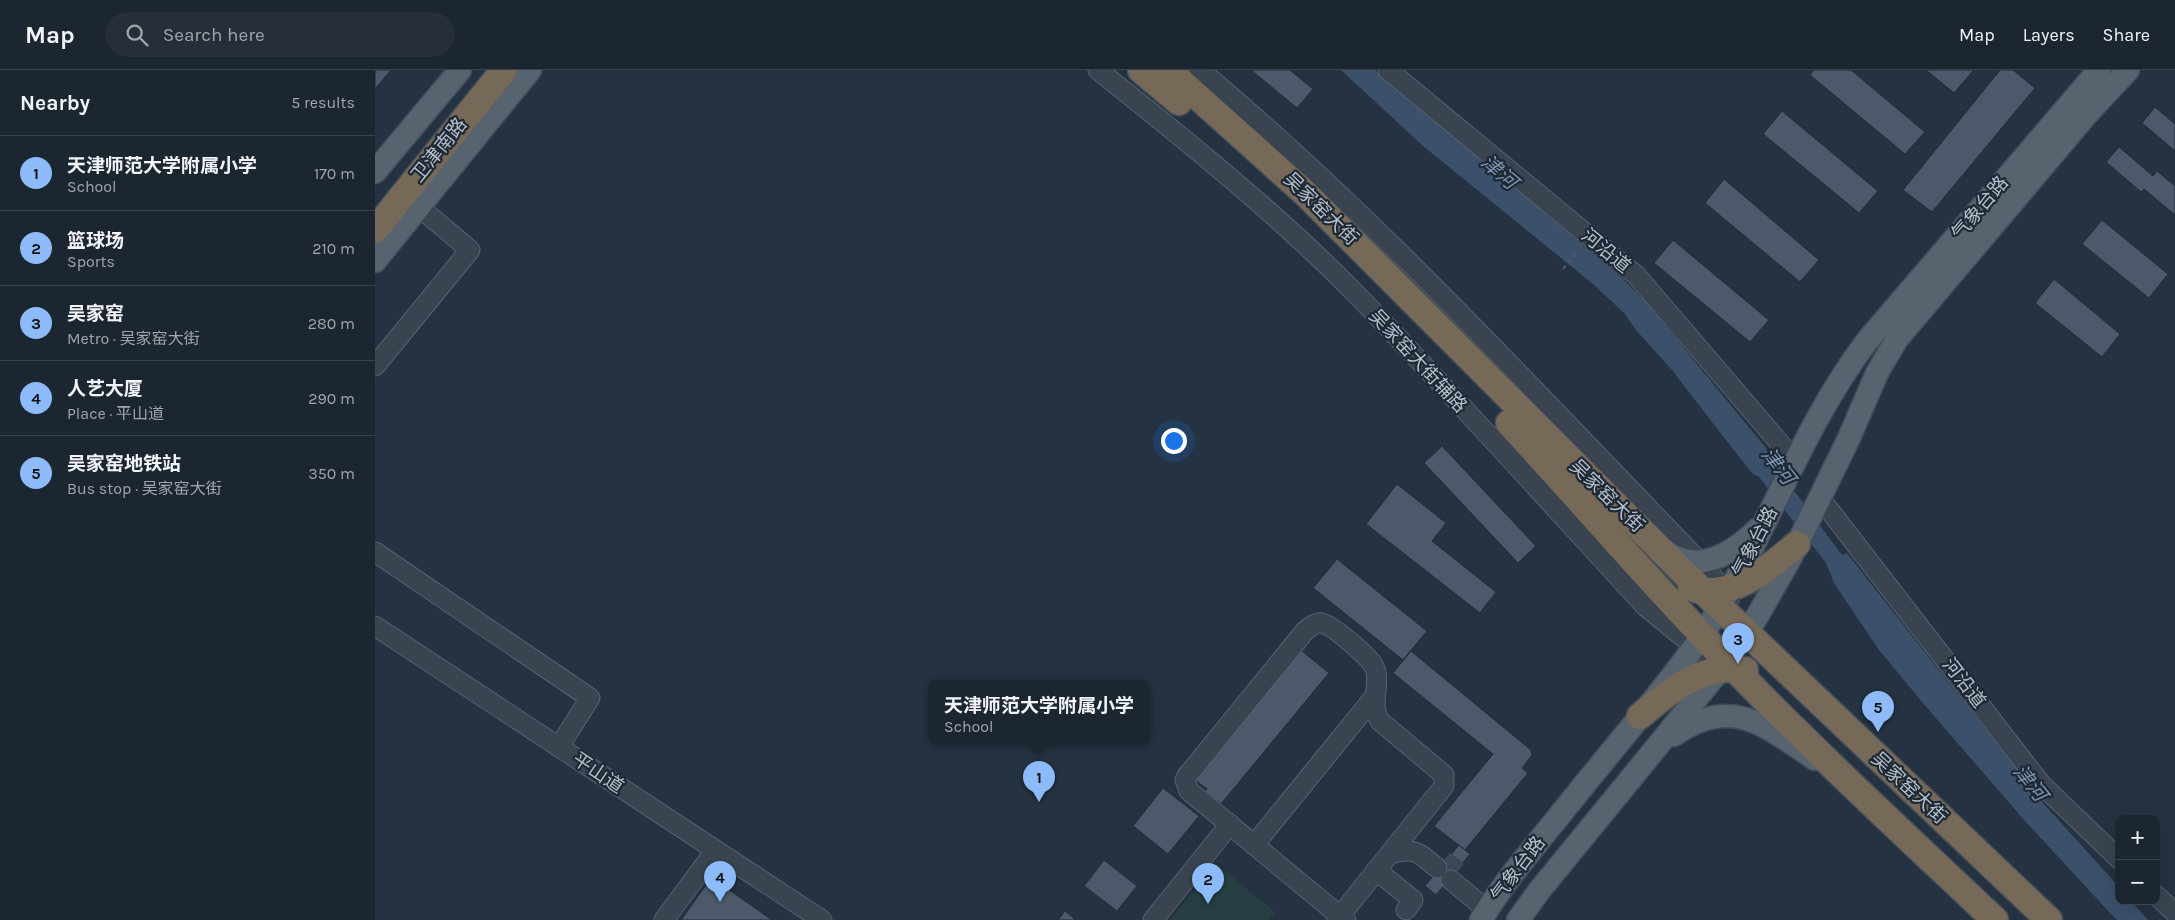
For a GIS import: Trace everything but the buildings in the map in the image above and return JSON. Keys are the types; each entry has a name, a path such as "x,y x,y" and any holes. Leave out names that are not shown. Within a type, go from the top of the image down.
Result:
{"highway":[{"name":"卫津南路","path":"375,230 391,194 483,70"},
{"name":"卫津南路","path":"391,194 505,70"},
{"name":"吴家窑大街","path":"1141,70 1236,152 1316,226 1379,288 1647,536 1722,594 1747,633 2049,920"},
{"name":"吴家窑大街","path":"1168,70 1306,194 1499,400 1569,489 1662,593 1696,635 1995,920"},
{"path":"1569,489 1611,519 1656,565 1679,583 1722,594 1768,567 1797,544"},
{"path":"1640,716 1662,697 1687,682 1727,666 1782,680 1817,700"}],"main road":[{"path":"375,260 391,194 460,70"},
{"path":"391,194 530,70"},
{"name":"气象台路","path":"1487,910 1640,716 1696,635 1765,522 1827,400 1867,341 2099,70"},
{"name":"气象台路","path":"1518,920 1539,891 1727,666 1758,615 1797,544 1819,501 1877,373 1897,339 2087,114 2128,70"},
{"path":"1647,536 1679,559 1699,561 1729,553 1747,540 1765,522"},
{"path":"1647,536 1667,560 1679,583 1696,635 1687,682 1659,746"},
{"path":"1659,746 1698,720 1712,716 1739,716 1777,735 1849,781"}],"street":[{"name":"吴家窑大街辅路","path":"1098,70 1180,135 1284,227 1359,297 1646,607 1696,635"},
{"path":"1200,70 1286,146 1416,269 1699,561 1722,594"},
{"name":"河沿道","path":"1389,70 1636,275 1793,467"},
{"path":"375,366 471,250 391,194"},
{"name":"河沿道","path":"1819,501 2041,784 2115,854"},
{"path":"375,552 590,698 559,748"},
{"path":"1315,624 1322,624 1331,627 1372,662 1376,671 1375,714 1380,721 1444,775 1444,786 1420,817 1389,854 1341,919 1189,791 1185,780 1305,631 1315,624"},
{"name":"平山道","path":"375,626 822,920"},
{"path":"1254,845 1375,696"},
{"path":"1420,817 1419,836 1447,870 1487,910"},
{"path":"1153,920 1229,824"},
{"path":"1389,854 1410,850 1447,870"},
{"path":"664,920 715,851"},
{"path":"1377,870 1413,900 1406,910"},
{"path":"2160,899 2175,913"}],"path":[{"path":"1563,269 1589,236"}],"green space":[{"path":"1216,864 1275,912 1269,920 1170,920"}],"water":[{"path":"1341,70 1375,70 1621,277 1646,302 1766,448 1769,457 1842,555 1847,553 2044,804 2115,883 2115,905 2135,905 2148,920 2117,920 2025,821 1928,709 1879,650 1834,583 1826,563 1759,477 1753,474 1672,370 1635,329 1625,314 1593,284 1423,146"}],"tunnel":[{"path":"1444,860 1458,871"}],"place":[{"name":"吴家窑","path":"1738,664"},
{"name":"吴家窑地铁站","path":"1878,732"},
{"name":"天津师范大学附属小学","path":"1039,802"},
{"name":"人艺大厦","path":"720,902"},
{"name":"篮球场","path":"1208,904"}],"water label":[{"name":"津河","path":"1499,172"},
{"name":"津河","path":"1778,466"},
{"name":"津河","path":"2030,783"}]}
